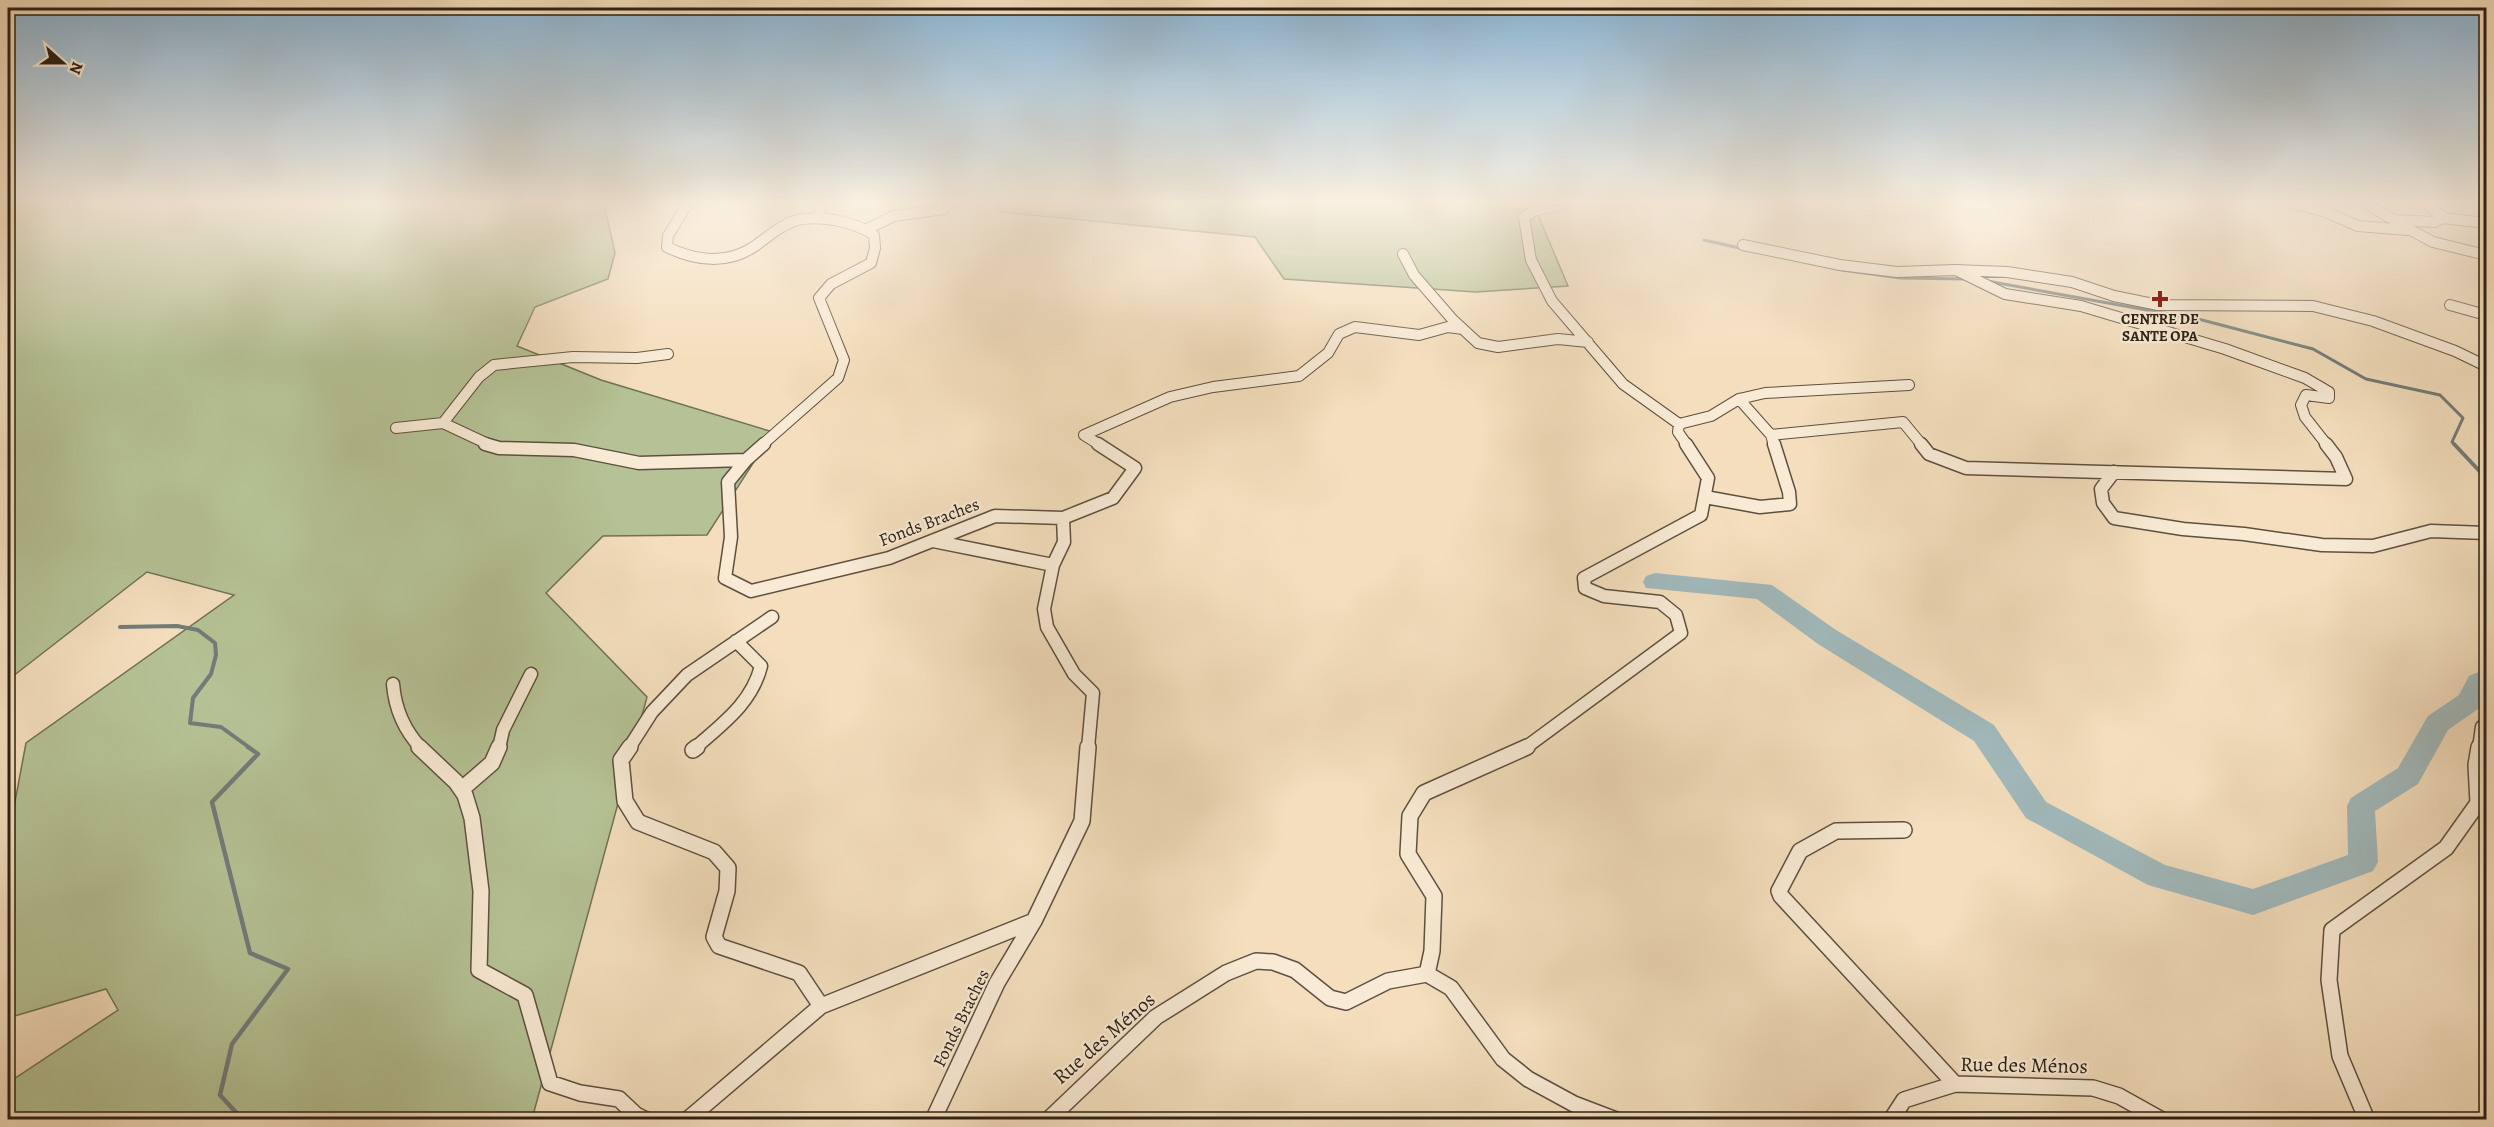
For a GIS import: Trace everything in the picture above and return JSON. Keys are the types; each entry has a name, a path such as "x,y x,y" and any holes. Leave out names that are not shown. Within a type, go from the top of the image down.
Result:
{"street":[{"path":"687,256 698,259 735,258 739,256"},
{"name":"Fonds Braches","path":"873,256 871,263 831,284 819,298 844,360 838,378 746,460 728,482 731,537 725,578 751,591 889,558 995,516 1063,518 1064,542 1053,566 1044,609 1047,627 1074,674 1093,693 1082,821 1034,921 997,983 933,1119"},
{"path":"1404,256 1414,275 1478,343 1498,347 1558,339 1588,342"},
{"path":"1530,256 1552,302 1623,384 1679,424 1711,416 1739,399 1765,393 1909,386"},
{"path":"1794,256 1840,265 1897,272 1955,270 2007,272 2072,282 2114,296 2158,305 2313,306 2373,321 2455,351 2487,366"},
{"path":"1771,435 1903,423 1929,454 1966,468 2346,479 2336,457 2305,417 2301,405 2306,395 2329,398 2329,392 2305,378 2225,349 2081,306 2005,294 1955,270"},
{"path":"2450,305 2487,315"},
{"path":"1063,518 1113,498 1135,468 1084,435 1170,397 1213,387 1299,376 1328,353 1339,334 1355,327 1419,336 1448,327 1463,329"},
{"path":"443,423 479,377 494,365 573,357 637,358 669,354"},
{"path":"1705,497 1767,507 1790,504 1789,492 1771,435 1739,399"},
{"path":"396,428 443,423 482,443 499,448 574,450 639,463 746,460"},
{"path":"1616,1119 1574,1104 1528,1079 1503,1059 1451,988 1427,974 1432,951 1434,896 1408,854 1410,816 1424,793 1524,749 1681,633 1676,615 1660,602 1604,596 1585,588 1584,578 1701,515 1708,478 1677,432 1679,424"},
{"path":"2114,472 2101,489 2103,503 2114,518 2125,520 2331,546 2373,546 2431,531 2487,533"},
{"path":"932,541 1053,566"},
{"path":"772,617 687,675 652,712 621,760 625,801 638,822 714,852 728,868 727,891 714,937 718,946 799,973 821,1006"},
{"path":"693,750 743,704 759,679 761,666 736,641"},
{"path":"462,789 492,763 500,748 503,730 531,674"},
{"path":"393,684 394,703 415,742 462,789 479,850 482,923 479,970 525,995 550,1083 580,1093 619,1099 636,1115 646,1119"},
{"path":"2367,1119 2340,1056 2329,980 2332,930 2446,848 2478,803 2476,765 2482,727 2487,726"},
{"path":"1904,830 1836,831 1800,851 1779,891 1781,896 1955,1084"},
{"path":"687,1119 821,1006 1034,921"},
{"name":"Rue des Ménos","path":"1048,1119 1156,1017 1226,973 1256,961 1273,962 1295,970 1330,998 1346,1002 1388,981 1427,974"},
{"name":"Rue des Ménos","path":"1891,1119 1904,1100 1955,1084 2093,1088 2119,1096 2162,1119"}],"green space":[{"path":"8,256 614,256 608,279 535,307 517,346 601,380 773,432 707,535 603,536 546,593 647,697 532,1119 8,1119 8,1083 118,1010 106,989 8,1018 8,839 26,743 234,595 147,572 8,680"},
{"path":"1268,256 1555,256 1568,286 1476,292 1284,279"}],"waterway":[{"path":"1842,270 1900,278 1966,279"},
{"path":"1987,281 2202,320 2313,349 2366,379 2440,395 2463,418 2452,442 2454,444"},
{"path":"2454,444 2486,478"},
{"path":"1655,582 1763,591 1827,637 1984,733 2036,810 2158,876 2253,902 2363,862 2361,806 2408,776 2438,723 2469,702 2478,683 2486,679"},
{"path":"120,627 177,626 198,630 215,643 216,655 211,674 193,698 190,723 221,727 250,748"},
{"path":"243,1120 220,1095 232,1044 288,969 250,953 212,802 258,754 248,747"}],"place":[{"name":"CENTRE DE SANTE OPA","path":"2160,299"}]}
